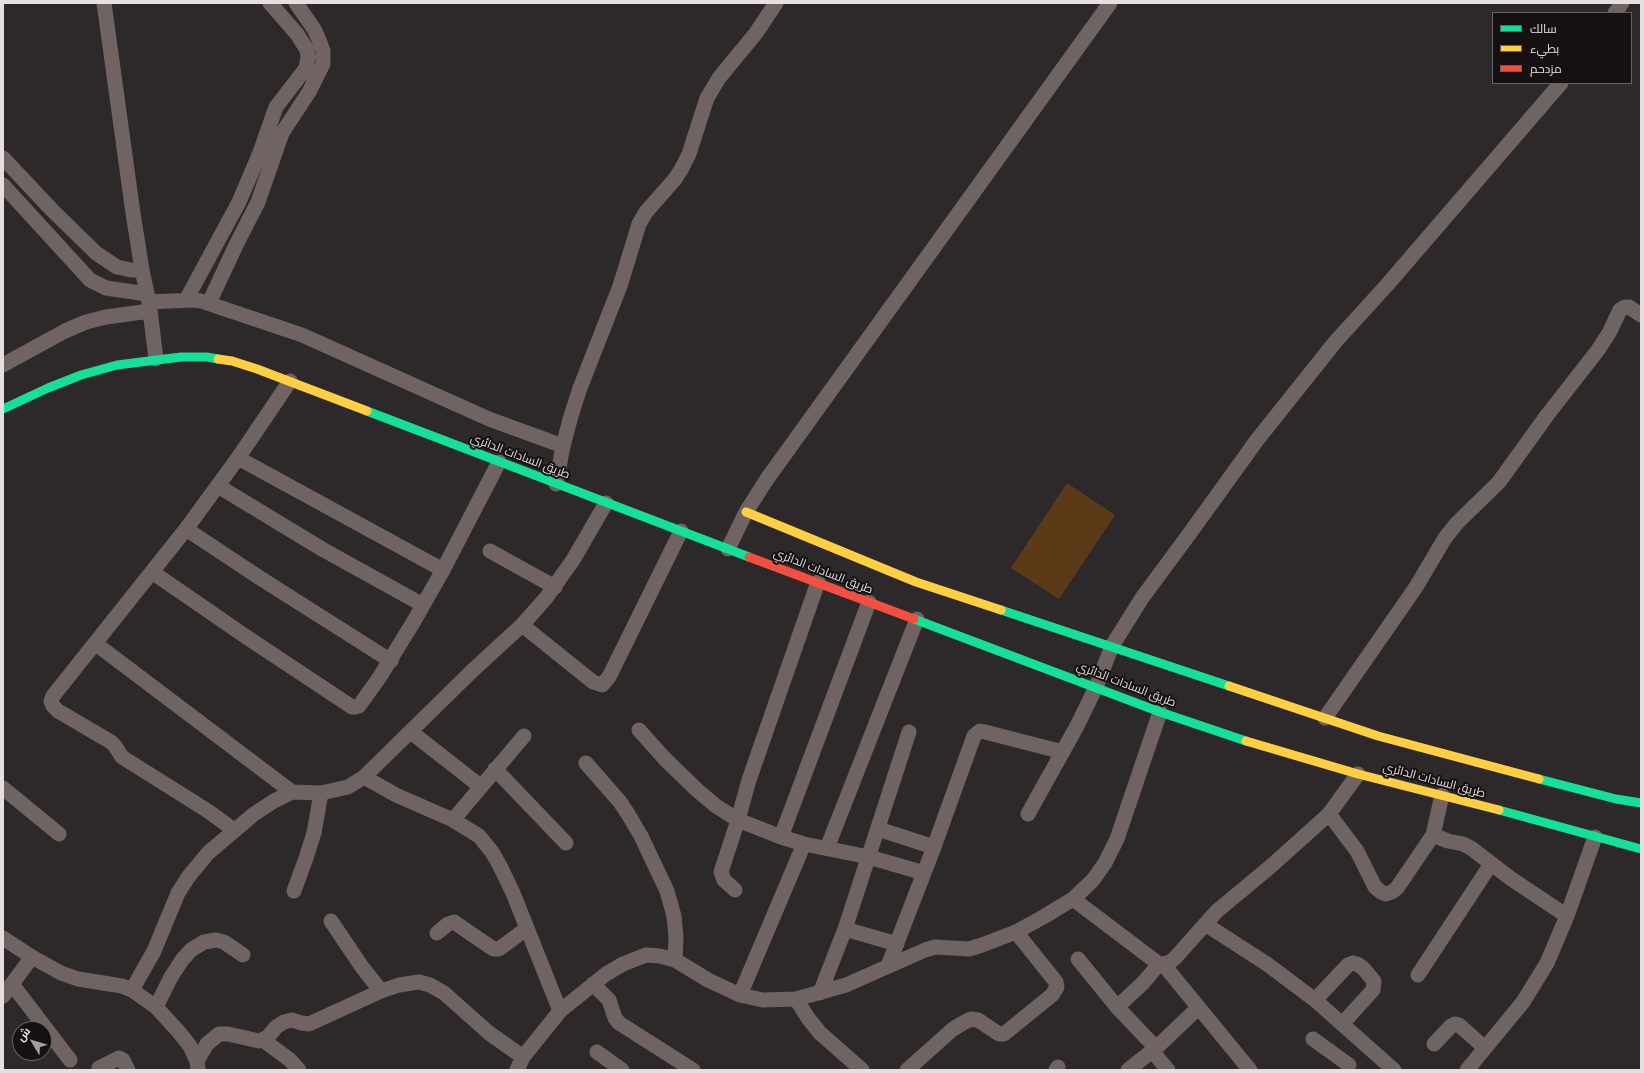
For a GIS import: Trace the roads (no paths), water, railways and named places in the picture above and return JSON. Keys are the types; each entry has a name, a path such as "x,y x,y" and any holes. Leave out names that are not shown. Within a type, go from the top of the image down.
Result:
{"main road":[{"name":"طريق السادات الدائري","path":"3,409 48,388 81,375 117,365 181,356 207,357 232,362 290,381 556,484 1160,712 1243,740 1358,774 1442,795 1641,849"},
{"path":"746,512 916,582 1325,718 1437,753 1616,799 1641,803"}],"street":[{"path":"104,3 156,359"},
{"path":"186,300 239,202 276,107 306,68 308,56 307,50 297,34 270,3"},
{"path":"209,303 232,252 258,202 282,133 309,92 323,64 323,51 319,40 314,29 296,3"},
{"path":"556,484 563,446 580,388 622,280 639,224 646,212 675,179 682,168 689,154 707,98 719,78 756,33 776,3"},
{"path":"728,549 746,512 767,478 1110,3"},
{"path":"1616,12 1622,3"},
{"path":"1028,814 1077,726 1096,687 1112,646 1142,598 1258,440 1332,348 1542,107 1560,84"},
{"path":"3,158 52,210 96,253 117,268 142,270"},
{"path":"3,185 90,280 106,288 148,302"},
{"path":"3,365 64,331 86,322 106,317 148,302 186,300 209,303 302,335 483,416 563,446"},
{"path":"1325,718 1416,587 1445,538 1506,473 1548,414 1598,350 1609,333 1620,310 1624,307 1629,307 1641,315"},
{"path":"234,830 208,811 122,757 111,742 58,711 53,706 51,701 53,696 96,644 186,529 238,458 290,381"},
{"path":"238,458 443,570"},
{"path":"152,572 352,707 358,706 390,661 423,605 443,570 499,462"},
{"path":"218,486 322,549 423,605"},
{"path":"132,990 154,951 178,893 189,876 208,853 254,814 274,801 292,792 321,793 348,787 364,777 472,671 522,625 555,587 584,542 606,503"},
{"path":"186,529 390,661"},
{"path":"522,625 593,682 602,685 609,677 681,531"},
{"path":"490,550 555,587"},
{"path":"735,890 724,880 721,872 749,780 818,582"},
{"path":"781,837 869,602"},
{"path":"827,848 917,619"},
{"path":"96,644 292,792"},
{"path":"263,1040 276,1027 284,1022 292,1020 301,1024 309,1024 381,991 411,982 419,982 430,985 449,997 520,1064 560,1011 593,984 623,964 646,955 660,956 675,960 708,980 740,995 763,1000 796,999 846,985 935,947 969,949 996,940 1016,932 1045,916 1072,899 1093,880 1105,863 1117,839 1160,712"},
{"path":"639,730 665,759 697,790 716,806 738,820 781,837 804,844 869,857 924,872"},
{"path":"410,732 480,786"},
{"path":"820,993 869,857 909,732"},
{"path":"888,966 934,847 972,740 976,733 985,732 1062,752"},
{"path":"453,820 480,786 524,736"},
{"path":"586,763 628,814 641,836 667,891 674,916 676,937 675,960"},
{"path":"495,769 566,843"},
{"path":"1117,1007 1143,984 1161,964 1169,963 1175,958 1217,911 1270,867 1329,814 1358,774"},
{"path":"364,777 396,795 453,820 478,836 492,852 513,893 526,929 560,1011"},
{"path":"3,788 59,834"},
{"path":"294,890 314,832 321,793"},
{"path":"1329,814 1357,852 1375,887 1386,894 1397,888 1433,835 1442,795"},
{"path":"878,829 934,847"},
{"path":"1433,835 1448,842 1463,844 1567,916"},
{"path":"1467,1070 1523,1002 1535,985 1547,963 1567,916 1595,837"},
{"path":"740,995 804,844"},
{"path":"1418,975 1491,864"},
{"path":"1072,899 1161,964 1250,1070"},
{"path":"331,922 362,967 381,991"},
{"path":"437,933 448,924 454,922 494,949 499,949 526,929"},
{"path":"1205,924 1267,964 1315,1000 1394,1070"},
{"path":"844,929 897,944"},
{"path":"907,1070 953,1029 963,1023 971,1020 978,1020 999,1034 1004,1034 1052,995 1057,987 1056,982 1016,932"},
{"path":"3,938 32,957 61,973 78,979 122,986 132,990 156,1007 178,1031 190,1046 197,1066"},
{"path":"156,1007 171,977 182,960 191,950 204,942 216,940 224,942 243,955"},
{"path":"32,957 8,990 70,1060"},
{"path":"1078,959 1154,1049 1168,1070"},
{"path":"1315,1000 1348,965 1353,963 1358,964 1363,968 1374,981 1373,990 1342,1024"},
{"path":"593,984 609,1000 614,1018 619,1023 693,1070"},
{"path":"796,999 820,1033 853,1067"},
{"path":"1128,1070 1154,1049 1198,1008"},
{"path":"1434,1044 1451,1026 1455,1024 1485,1048"},
{"path":"197,1066 207,1044 219,1034 228,1034 251,1040 263,1040 290,1060 299,1070"},
{"path":"1312,1039 1347,1067 1364,1044"},
{"path":"597,1052 622,1070"},
{"path":"99,1068 119,1058 123,1060 128,1070"}]}
